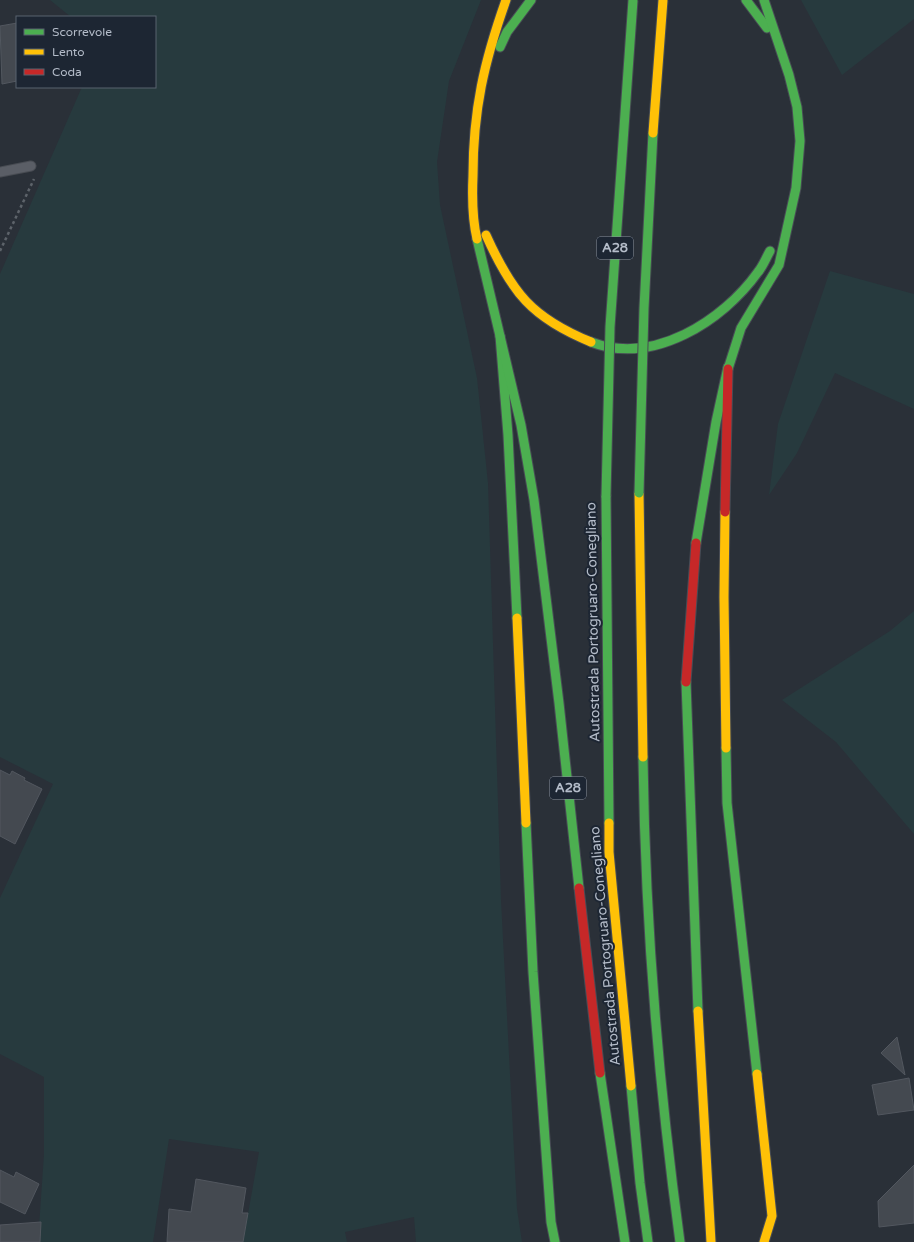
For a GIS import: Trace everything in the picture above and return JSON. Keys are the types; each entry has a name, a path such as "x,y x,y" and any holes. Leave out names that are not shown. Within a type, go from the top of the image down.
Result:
{"main road":[{"path":"506,0 493,36 479,92 473,136 472,220 500,336 508,435 533,972 551,1222 555,1242"},
{"path":"479,92 507,32 531,0"},
{"name":"Autostrada Portogruaro-Conegliano","path":"633,0 610,327 606,496 609,852 640,1175 648,1242"},
{"name":"A28","path":"663,0 653,107 643,318 639,493 644,855 665,1132 680,1242"},
{"path":"746,0 778,44"},
{"path":"711,1242 695,962 686,695 696,542 716,422 728,366 741,328 779,265 788,216 796,188 800,141 797,107 764,0"},
{"path":"472,171 485,234 500,266 522,298 542,317 568,333 600,345 622,348 642,348 678,338 705,323 726,307 757,274 788,216"},
{"name":"A28","path":"500,336 521,426 539,540 558,692 590,996 612,1172 625,1242"},
{"path":"728,366 724,597 727,803 775,1242"},
{"path":"764,1242 772,1216"}],"lane":[{"path":"0,172 31,166"}],"path":[{"path":"0,251 34,178 31,166"}],"green space":[{"path":"50,0 481,0 449,81 437,162 440,205 477,378 488,483 501,900 517,1209 522,1242 416,1242 414,1217 345,1232 347,1242 243,1242 259,1152 169,1139 153,1242 38,1242 44,1154 44,1077 0,1054 0,898 53,784 0,757 0,274 82,88 156,88 156,16 70,16"},
{"path":"801,0 914,0 914,19 842,75"},
{"path":"830,271 914,294 914,409 835,373 797,453 769,495 778,424"},
{"path":"914,611 914,834 836,742 782,700 890,631"}],"building":[{"path":"16,23 16,81 2,84 0,26"},
{"path":"0,770 10,775 12,771 25,778 24,780 42,789 15,844 0,836"},
{"path":"897,1037 905,1075 881,1053"},
{"path":"909,1078 914,1110 878,1115 872,1085"},
{"path":"914,1165 914,1223 879,1227 878,1201"},
{"path":"0,1170 14,1177 16,1172 39,1184 25,1214 0,1202"},
{"path":"196,1179 246,1188 242,1213 248,1213 243,1242 167,1242 169,1209 191,1212"},
{"path":"41,1222 40,1242 0,1242 0,1225"}],"traffic: fast":[{"path":"500,47 507,32 531,0"},
{"path":"606,496 610,327 633,0"},
{"path":"746,0 767,28"},
{"path":"728,369 741,328 779,265 796,188 800,141 797,107 789,75 764,0"},
{"path":"639,493 644,308 653,133"},
{"path":"477,239 500,336 508,435 517,618"},
{"path":"591,342 615,348 638,348 662,343 685,334 706,322 726,307 760,270 770,251"},
{"path":"500,336 521,425 534,500 559,703 579,888"},
{"path":"696,543 716,422 728,367"},
{"path":"606,496 609,823"},
{"path":"686,682 698,1011"},
{"path":"726,748 727,803 757,1074"},
{"path":"643,757 644,818 654,1000 665,1121 680,1242"},
{"path":"526,823 533,972 551,1222 555,1242"},
{"path":"600,1073 625,1242"},
{"path":"631,1086 640,1183 648,1242"}],"traffic: slow":[{"path":"477,239 473,216 472,192 475,129 481,86 498,23 506,0"},
{"path":"653,133 663,0"},
{"path":"486,235 505,273 526,301 553,323 591,342"},
{"path":"639,493 643,757"},
{"path":"725,512 724,597 726,748"},
{"path":"517,618 526,823"},
{"path":"609,823 609,852 631,1086"},
{"path":"698,1011 711,1242"},
{"path":"757,1074 772,1216 764,1242"}],"traffic: jam":[{"path":"725,512 728,369"},
{"path":"686,682 696,543"},
{"path":"579,888 600,1073"}]}
